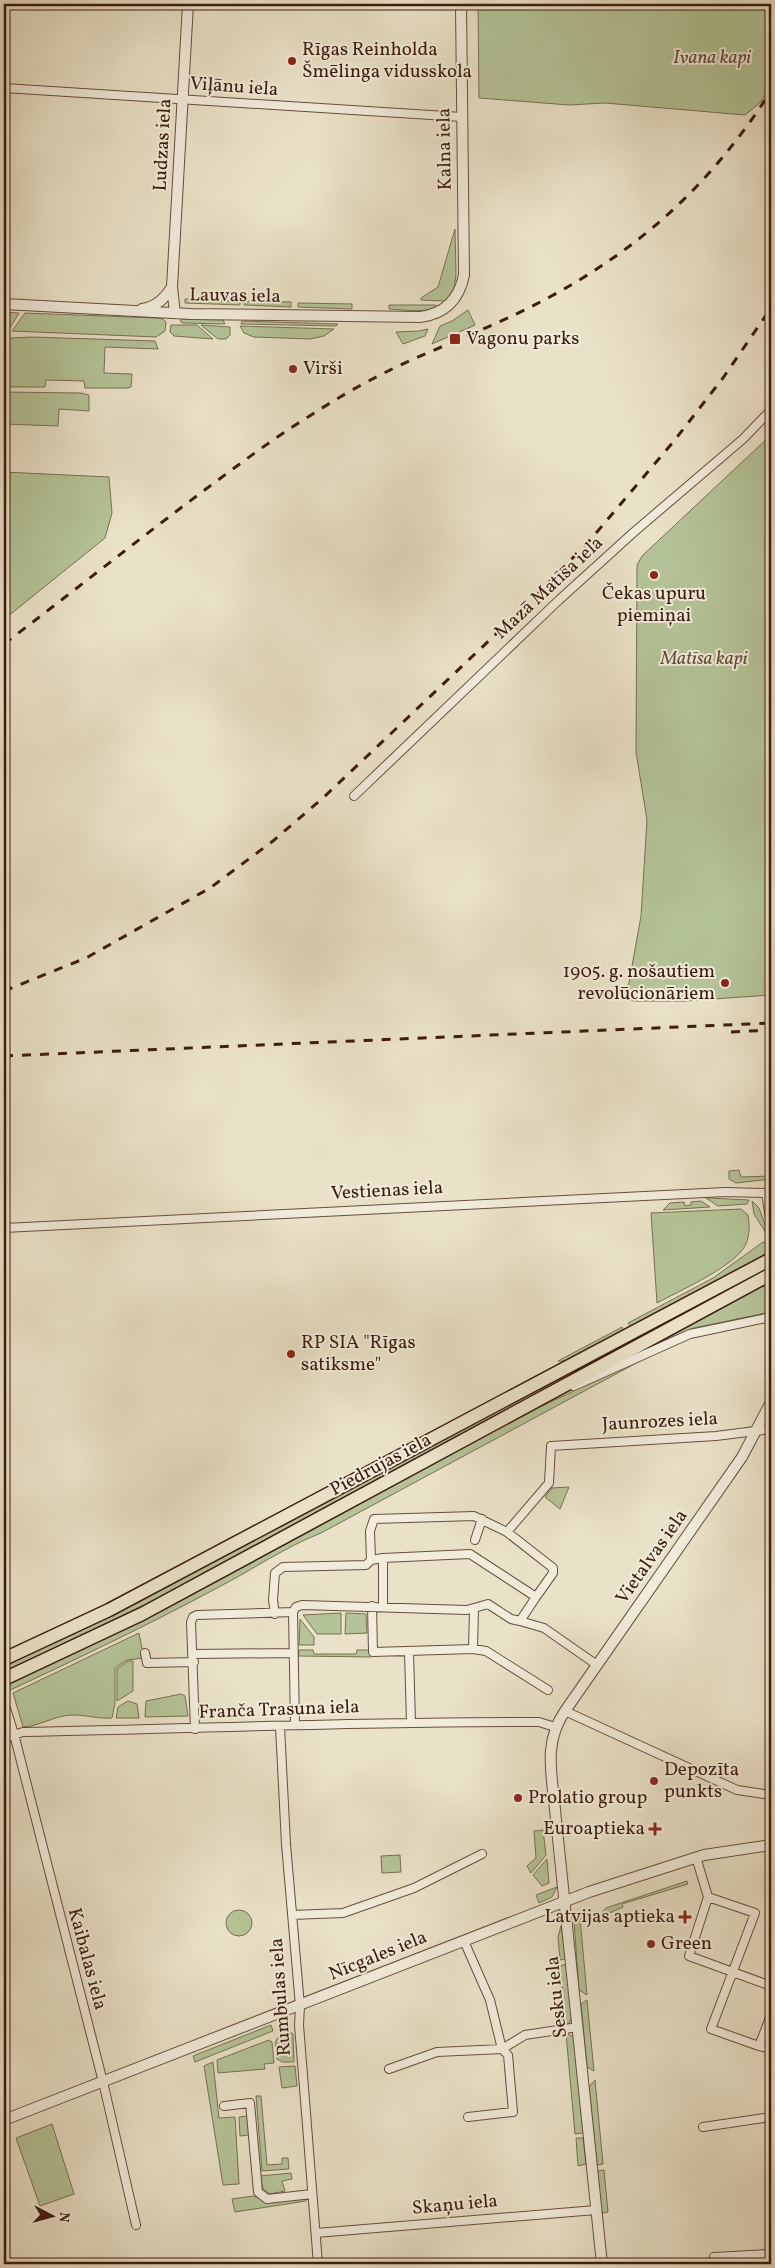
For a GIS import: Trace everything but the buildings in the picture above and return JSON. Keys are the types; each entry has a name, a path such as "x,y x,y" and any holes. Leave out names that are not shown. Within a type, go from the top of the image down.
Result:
{"main road":[{"name":"Piedrujas iela","path":"4,1659 109,1610 771,1259"},
{"name":"Piedrujas iela","path":"4,1679 142,1614 771,1274"}],"street":[{"name":"Ludzas iela","path":"176,313 172,287 188,4"},
{"name":"Kalna iela","path":"458,294 462,285 464,265 461,4"},
{"name":"Viļānu iela","path":"4,88 462,117"},
{"path":"134,310 150,308 161,302 172,287"},
{"name":"Lauvas iela","path":"4,304 176,313 420,317 438,313 452,303 458,294"},
{"name":"Mazā Matīsa iela","path":"354,796 566,593 743,439 771,410"},
{"name":"Vestienas iela","path":"4,1228 716,1192 769,1192"},
{"path":"769,1192 771,1218"},
{"path":"553,1392 586,1382 632,1358 690,1334 771,1317"},
{"name":"Vietalvas iela","path":"555,1727 742,1457 771,1402"},
{"name":"Jaunrozes iela","path":"507,1532 549,1483 551,1446 716,1436 771,1429"},
{"path":"371,1560 370,1530 374,1518 474,1516 482,1519 507,1532 553,1568 553,1573 520,1621"},
{"path":"473,1547 482,1519"},
{"path":"275,1614 273,1600 275,1572 283,1567 366,1565 371,1560 473,1547 536,1597"},
{"path":"383,1558 383,1606"},
{"path":"295,1725 293,1612 296,1607 302,1605 474,1609 488,1604 511,1619 544,1628 597,1665"},
{"path":"372,1606 373,1652 473,1649 486,1651 548,1690"},
{"path":"473,1649 474,1609"},
{"path":"195,1730 194,1662 191,1642 192,1617 293,1612"},
{"path":"408,1652 411,1723"},
{"path":"145,1653 147,1663 194,1662"},
{"path":"193,1654 293,1653"},
{"name":"Kaibalas iela","path":"4,1702 14,1734 103,2082 136,2225"},
{"path":"565,1711 737,1790 771,1795"},
{"name":"Franča Trasuna iela","path":"4,1738 23,1732 195,1730 295,1725 539,1722 555,1727"},
{"name":"Rumbulas iela","path":"280,1727 300,2006 299,2025 318,2264"},
{"name":"Sesku iela","path":"555,1727 550,1754 602,2264"},
{"name":"Nīcgales iela","path":"4,2120 565,1902 696,1857 771,1845"},
{"path":"292,1915 343,1912 414,1888 482,1854"},
{"path":"696,1857 708,1897 689,1956 771,1986"},
{"path":"708,1897 755,1913 711,2030 771,2050"},
{"path":"464,1941 490,2000 502,2049 508,2054 513,2112 468,2117"},
{"path":"760,2046 771,2015"},
{"path":"389,2069 437,2052 502,2049 525,2035 578,2027"},
{"path":"224,2106 250,2103 258,2192 268,2198 312,2194"},
{"path":"702,2127 771,2118"},
{"name":"Skaņu iela","path":"316,2233 596,2210"},
{"path":"714,2258 771,2254"}],"green space":[{"name":"Ivana kapi","path":"478,4 771,4 771,83 761,102 745,115 605,103 569,105 479,98"},
{"path":"455,229 456,275 454,289 445,301 421,300 421,298 438,287"},
{"path":"185,299 240,301 240,305 185,303"},
{"path":"244,301 291,302 291,307 244,305"},
{"path":"298,303 352,304 352,309 298,307"},
{"path":"389,305 435,305 438,307 420,311 389,309"},
{"path":"468,310 475,325 432,344 440,326 452,321"},
{"path":"4,312 19,313 8,331 4,331"},
{"path":"25,313 156,318 163,319 166,322 165,331 156,337 12,331"},
{"path":"182,319 223,320 225,324 183,323 180,321"},
{"path":"242,321 338,324 336,326 241,324"},
{"path":"171,325 197,325 213,339 174,336 170,332"},
{"path":"201,325 230,327 230,335 226,339 218,339"},
{"path":"240,326 334,329 324,336 310,339 254,337 244,333"},
{"path":"428,329 425,336 403,344 396,332 419,331"},
{"path":"12,338 155,341 158,349 105,347 104,373 132,374 131,387 127,388 85,388 84,381 46,380 45,387 4,387 4,344"},
{"path":"4,392 81,393 89,395 89,411 59,409 58,426 4,424"},
{"name":"Matīsa kapi","path":"771,435 771,995 685,1001 634,1001 629,999 627,994 641,916 647,820 636,752 637,565 642,556"},
{"path":"4,472 109,477 112,513 105,538 7,617 4,615"},
{"path":"739,1170 741,1177 771,1176 771,1179 736,1183 729,1179 729,1171"},
{"path":"706,1198 749,1200 747,1204 718,1206"},
{"path":"701,1201 710,1207 663,1210 670,1203 684,1202 685,1206 691,1205 691,1202"},
{"path":"752,1201 759,1208 771,1241 754,1214"},
{"path":"741,1209 748,1215 749,1233 743,1249 736,1257 715,1272 657,1303 651,1213"},
{"path":"763,1242 770,1246 771,1251 643,1322 631,1327 628,1323 713,1278"},
{"path":"771,1281 771,1312 694,1328 654,1344 654,1343"},
{"path":"622,1327 623,1331 591,1350 564,1361 558,1361"},
{"path":"653,1354 191,1602 6,1692 6,1684 196,1591 537,1408"},
{"path":"594,1360 596,1362 177,1589 4,1672 4,1664 79,1629 227,1554"},
{"path":"569,1487 560,1509 545,1497 552,1488"},
{"path":"341,1613 341,1634 317,1634 303,1615"},
{"path":"346,1613 366,1614 367,1633 345,1634"},
{"path":"300,1619 314,1637 314,1645 299,1645"},
{"path":"139,1633 144,1658 127,1660 115,1668 115,1703 112,1718 66,1715 36,1725 23,1727 13,1693"},
{"path":"299,1650 313,1650 314,1654 356,1654 357,1650 368,1650 371,1657 298,1656 298,1705 296,1654 299,1654"},
{"path":"128,1661 133,1661 133,1691 117,1701 117,1669"},
{"path":"181,1694 185,1696 188,1716 145,1717 146,1701"},
{"path":"128,1701 137,1704 139,1718 116,1718 118,1707"},
{"path":"543,1830 546,1855 531,1873 527,1866 536,1858 534,1831"},
{"path":"400,1855 401,1872 382,1873 381,1856"},
{"path":"547,1859 549,1883 542,1886 533,1875"},
{"path":"687,1881 688,1884 622,1904 623,1907 603,1916 601,1914 606,1908"},
{"path":"557,1887 552,1897 539,1903 536,1895"},
{"path":"239,1910 248,1914 252,1923 248,1932 239,1936 230,1932 226,1923 230,1914"},
{"path":"580,1918 587,1995 579,1990 574,1920"},
{"path":"561,1926 566,1959 560,1960 558,1937"},
{"path":"566,1964 572,2016 570,2022 565,2025 560,1966"},
{"path":"587,2000 594,2071 587,2067 581,2004"},
{"path":"271,2025 273,2031 195,2062 193,2056"},
{"path":"290,2032 293,2034 294,2062 282,2062 277,2059 276,2041"},
{"path":"566,2033 574,2037 583,2133 575,2134"},
{"path":"269,2040 272,2042 274,2063 264,2064 265,2069 218,2073 217,2060"},
{"path":"213,2062 219,2118 235,2117 239,2184 223,2185 204,2066"},
{"path":"295,2066 297,2086 282,2088 279,2067"},
{"path":"595,2080 603,2164 597,2165 589,2087"},
{"path":"256,2096 261,2096 267,2165 282,2164 282,2158 288,2158 289,2169 262,2171"},
{"path":"248,2116 249,2135 240,2136 239,2117"},
{"path":"52,2124 74,2194 40,2206 16,2138"},
{"path":"576,2138 583,2138 586,2164 578,2166"},
{"path":"604,2170 608,2212 602,2213 597,2171"},
{"path":"291,2173 292,2179 282,2181 285,2191 270,2194 263,2189 260,2176"},
{"path":"253,2196 268,2199 299,2198 306,2199 306,2201 235,2212 232,2199"}],"railway":[{"path":"4,644 228,473 320,409 396,367 544,300 579,280 643,236 672,211 724,156 771,91"},
{"path":"4,991 86,958 210,888 273,841 324,797 535,597 591,539 674,441 723,378 771,308"},
{"path":"4,1056 771,1023"},
{"path":"731,1032 771,1030"}],"place":[{"name":"Rīgas Reinholda Šmēlinga vidusskola","path":"292,61"},
{"name":"Vagonu parks","path":"455,339"},
{"name":"Virši","path":"293,369"},
{"name":"Čekas upuru piemiņai","path":"654,575"},
{"name":"1905. g. nošautiem revolūcionāriem","path":"725,983"},
{"name":"RP SIA \"Rīgas satiksme\"","path":"291,1354"},
{"name":"Depozīta punkts","path":"654,1781"},
{"name":"Prolatio group","path":"518,1798"},
{"name":"Euroaptieka","path":"655,1829"},
{"name":"Latvijas aptieka","path":"685,1917"},
{"name":"Green","path":"651,1944"}]}
